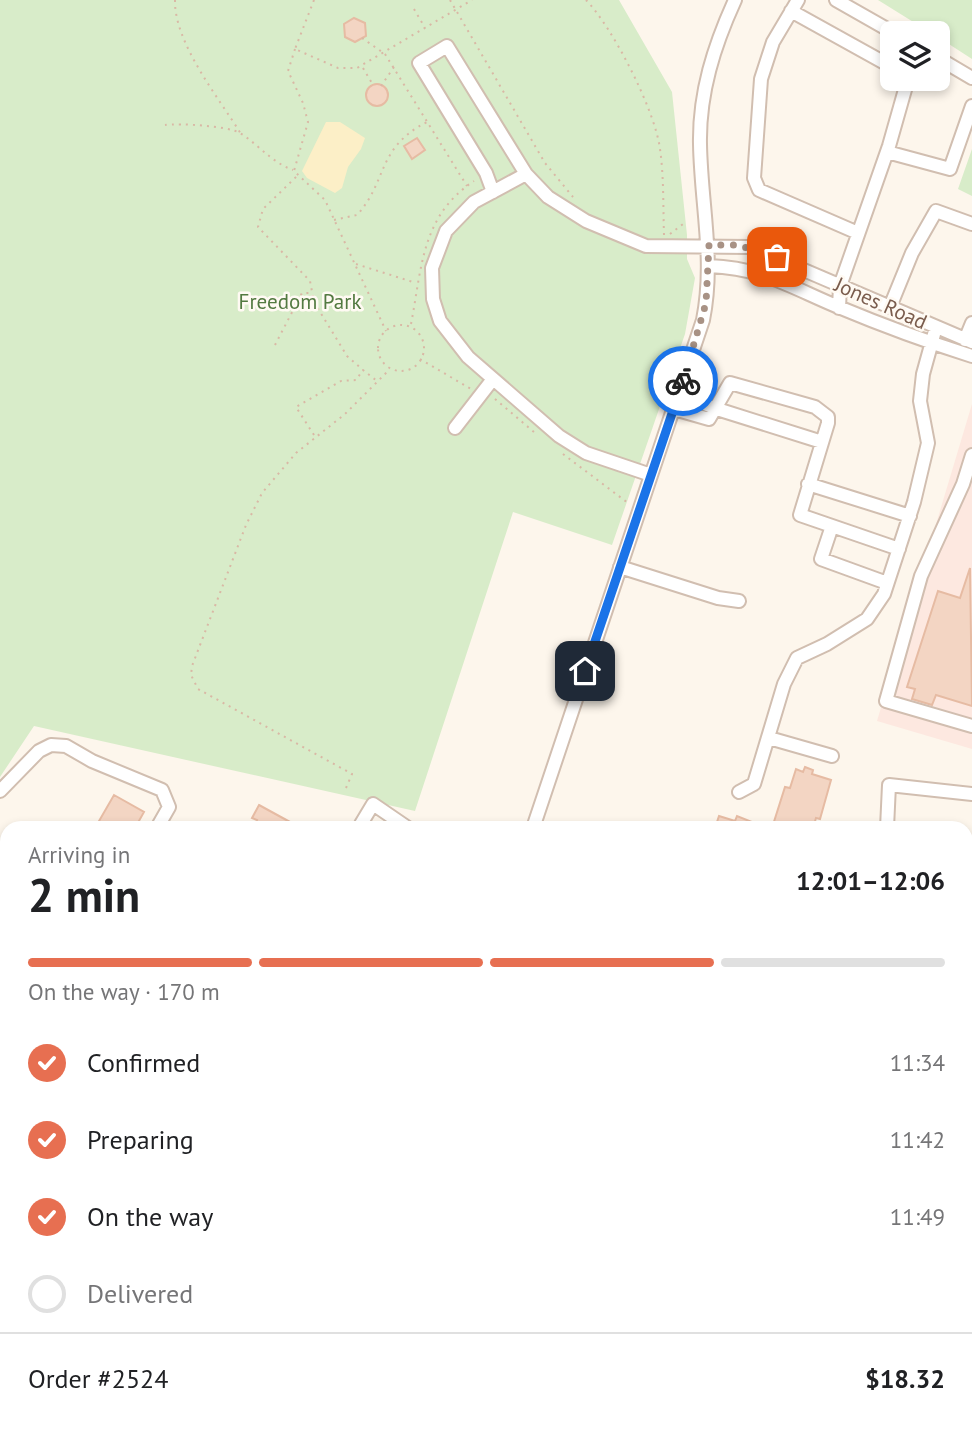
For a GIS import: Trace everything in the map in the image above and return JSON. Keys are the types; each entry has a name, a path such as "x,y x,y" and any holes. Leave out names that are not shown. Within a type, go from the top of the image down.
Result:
{"street":[{"path":"535,821 703,320 709,245 700,144 701,118 710,64 735,0"},
{"path":"836,0 880,25"},
{"path":"858,233 758,190 754,178 761,79 773,42 795,6 880,59"},
{"name":"Jones Road","path":"493,192 486,173 419,63 447,46 526,174 555,202 586,221 638,244 656,247 750,247 968,341"},
{"path":"950,65 972,78"},
{"path":"839,308 840,286 887,152 905,91"},
{"path":"887,152 950,169 972,106"},
{"path":"526,174 462,212 446,231 435,256 432,283 436,310 447,333 493,379 569,444 596,457 651,475"},
{"path":"890,307 912,253 936,211 972,224"},
{"name":"Jones Road","path":"709,266 737,267 764,273 839,308 932,344 972,356"},
{"path":"968,341 972,323"},
{"path":"739,792 754,783 784,684 797,658 827,644 867,619 887,583 910,516 928,443 920,401 923,374 936,327"},
{"path":"455,428 493,379"},
{"path":"674,409 709,419 717,409 725,387 730,383 815,407 828,417 800,515 899,549"},
{"path":"679,394 717,409 822,442"},
{"path":"972,455 963,484 921,576 886,701 972,726"},
{"path":"808,484 910,516"},
{"path":"832,526 821,559 887,583"},
{"path":"620,567 718,598 739,601"},
{"path":"769,738 832,756"},
{"path":"0,791 39,751 51,745 66,746 92,761 162,790 169,807 161,821"},
{"path":"887,821 889,785 972,794"},
{"path":"363,821 373,804 398,821"}],"path":[{"path":"175,0 177,21 184,41 241,134 265,155 294,171"},
{"path":"314,0 288,71 303,103 308,122 294,171 296,176 325,200 386,331"},
{"path":"450,0 545,163 562,187 581,203"},
{"path":"295,50 338,68 362,66 472,0"},
{"path":"586,0 596,10 655,125 660,150 664,236"},
{"path":"414,9 426,29"},
{"path":"362,38 385,54 467,186"},
{"path":"362,66 373,85"},
{"path":"381,86 394,67"},
{"path":"333,220 357,215 393,147 407,132 427,122"},
{"path":"165,125 180,123 241,134"},
{"path":"296,176 263,209 257,223 264,236 310,281 311,293 347,356 378,381"},
{"path":"654,237 664,236 683,224"},
{"path":"355,264 416,284"},
{"path":"275,345 302,293 311,293"},
{"path":"397,324 411,324 423,337 425,345 420,359 403,372 389,370 379,353 386,331 397,324"},
{"path":"420,359 470,389 495,398 534,432"},
{"path":"315,437 296,407 341,381 356,380 363,370"},
{"path":"346,789 352,774 198,689 191,675 201,636 262,493 283,466 345,414 389,370"},
{"path":"554,447 628,503"}],"shaded area":[{"path":"972,404 972,749 877,721"}],"green space":[{"name":"Freedom Park","path":"0,0 619,0 672,92 687,235 687,259 695,278 685,334 612,545 513,512 415,811 34,726 0,777"},
{"path":"878,0 972,0 972,59 950,45 950,21 912,21"},
{"path":"972,149 972,196 958,189"}],"sand":[{"path":"326,122 340,122 365,138 361,149 348,167 342,188 335,193 307,178 302,171"}],"building":[{"path":"354,18 365,23 366,36 355,42 345,37 344,24"},
{"path":"377,84 385,87 388,95 385,103 377,106 369,103 366,95 369,87"},
{"path":"417,138 425,150 412,159 404,146"},
{"path":"970,568 972,706 936,695 932,705 912,699 915,689 907,687 938,591 960,598"},
{"path":"805,767 813,770 812,774 831,780 820,819 774,821 785,787 790,788 796,769 803,772"},
{"path":"114,795 144,812 139,821 99,821"},
{"path":"259,805 288,821 256,821 252,818"},
{"path":"719,816 735,821 717,821"},
{"path":"737,816 750,821 735,821"}],"way so far":[{"path":"683,381 703,320 709,282 709,245 750,247 777,257"}],"route":[{"path":"585,671 683,381"}]}
